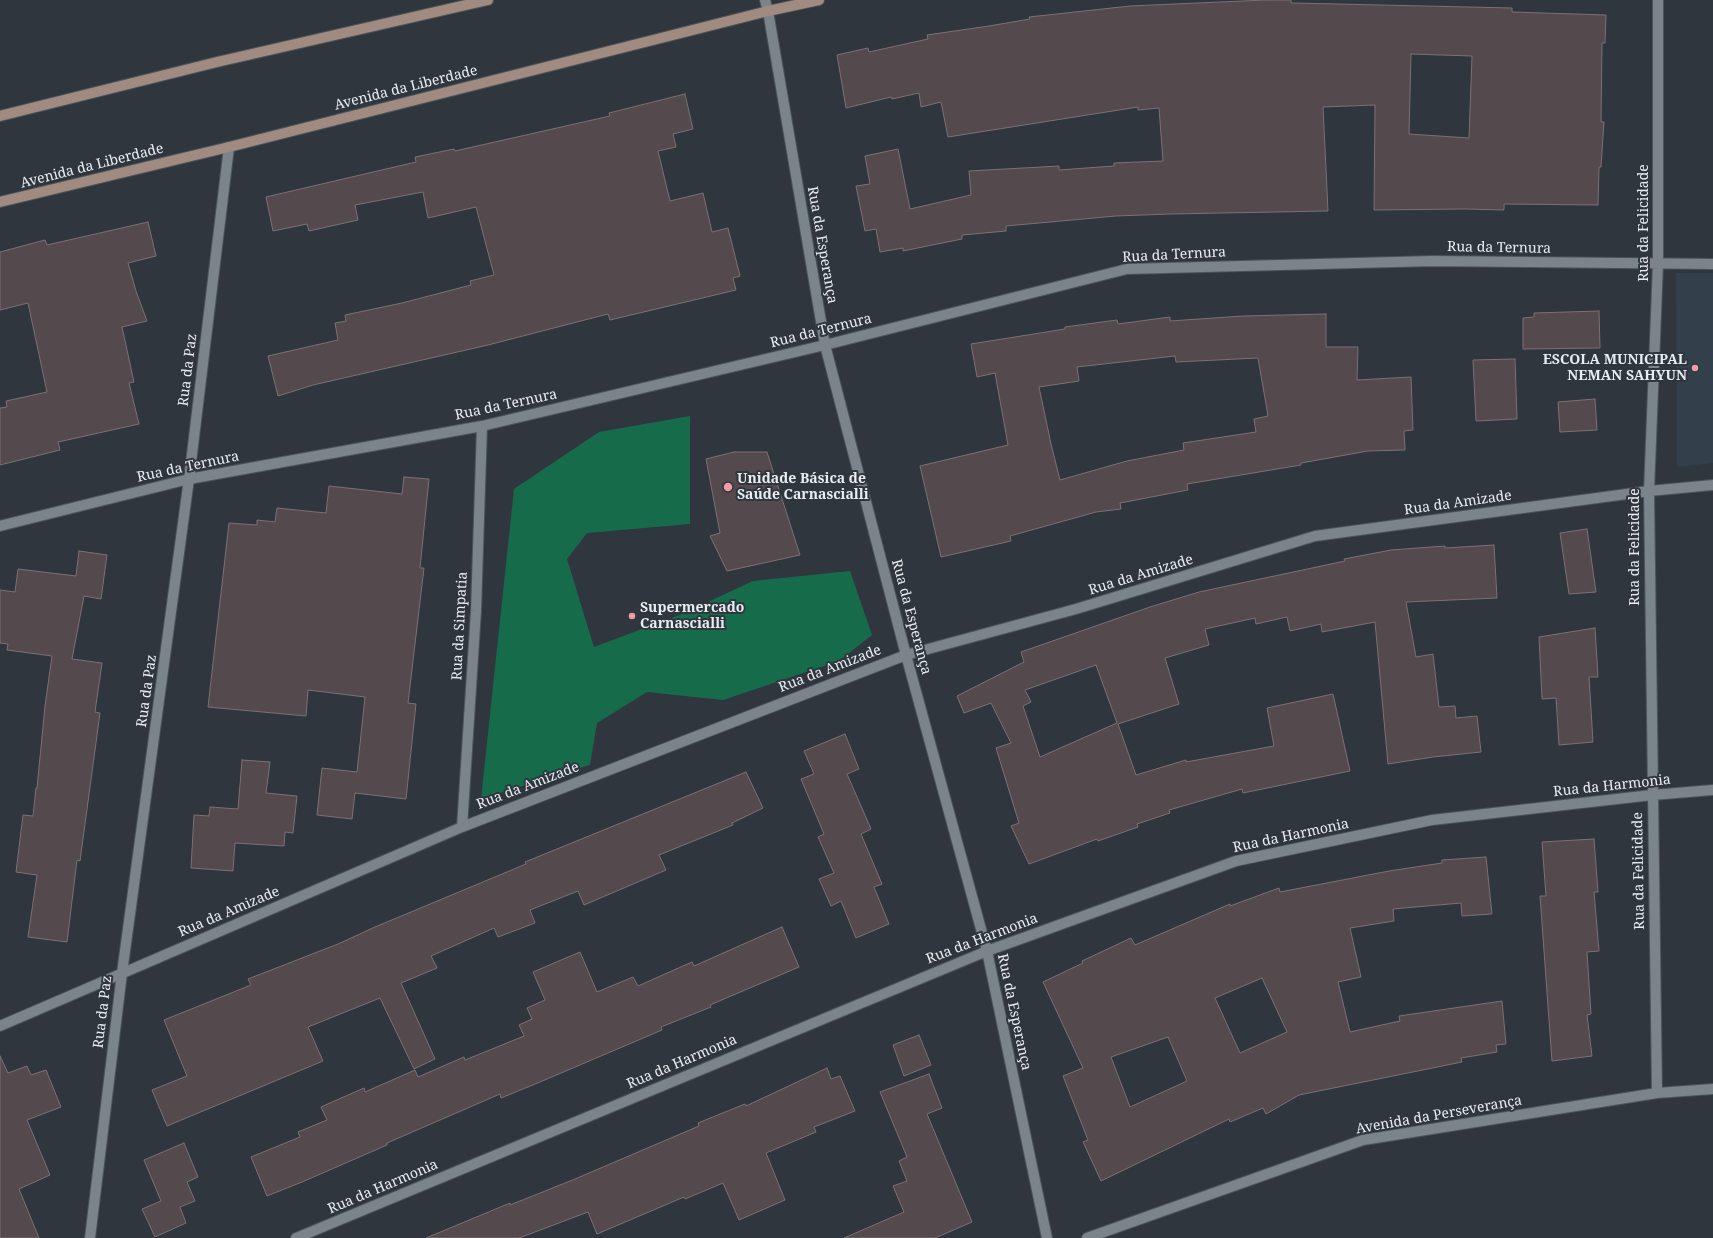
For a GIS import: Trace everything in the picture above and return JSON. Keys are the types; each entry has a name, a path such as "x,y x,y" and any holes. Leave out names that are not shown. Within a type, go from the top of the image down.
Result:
{"street":[{"path":"0,116 217,62 488,0"},
{"name":"Rua da Esperança","path":"764,0 768,11 825,345 906,655 987,951 1046,1238"},
{"name":"Avenida da Liberdade","path":"0,202 229,147 768,11 819,0"},
{"name":"Rua da Felicidade","path":"1657,1093 1649,491 1658,263 1658,0"},
{"name":"Rua da Paz","path":"90,1238 122,973 189,479 229,147"},
{"name":"Rua da Ternura","path":"0,526 189,479 482,426 825,345 1127,269 1432,261 1713,264"},
{"name":"Rua da Simpatia","path":"462,827 476,611 482,426"},
{"name":"Rua da Amizade","path":"0,1026 462,827 906,655 1076,609 1315,536 1649,491 1713,485"},
{"name":"Rua da Harmonia","path":"296,1238 987,951 1236,861 1432,820 1652,795 1713,790"},
{"name":"Avenida da Perseverança","path":"1087,1238 1363,1140 1657,1093 1713,1089"}],"shaded area":[{"name":"ESCOLA MUNICIPAL NEMAN SAHYUN","path":"1676,273 1713,273 1713,463 1677,467"}],"green space":[{"path":"690,416 690,524 587,533 567,559 594,647 682,614 753,581 850,571 872,635 839,661 723,700 647,692 597,723 590,765 481,799 514,489 599,432"}],"building":[{"path":"1291,0 1291,3 1512,8 1512,12 1606,15 1605,43 1602,43 1601,122 1604,122 1601,167 1599,167 1598,205 1504,204 1504,210 1374,210 1375,105 1323,107 1328,211 1116,216 1006,226 1006,231 962,235 962,239 903,251 903,248 880,252 876,229 865,231 856,186 870,184 865,156 898,149 910,209 971,195 969,171 1059,166 1059,170 1114,166 1114,163 1163,161 1159,108 1138,110 1138,107 948,137 941,102 921,107 919,93 892,99 891,97 846,108 837,55 868,48 869,52 928,39 927,35 1030,19 1029,17 1130,6","holes":["1411,54 1472,56 1469,138 1409,134"]},
{"path":"685,94 693,129 673,134 676,147 658,151 670,201 703,193 712,232 728,228 740,276 733,278 736,290 610,320 608,314 488,345 313,385 278,396 268,356 338,340 335,323 346,321 345,315 402,303 471,285 470,281 494,275 476,207 428,218 423,192 355,205 358,220 309,231 307,224 273,231 266,197 416,162 415,157 454,149 455,151 610,116 609,113"},
{"path":"148,222 156,256 128,263 147,321 122,327 134,382 129,383 139,424 58,442 60,450 0,465 0,408 7,407 6,401 47,392 28,303 0,310 0,252 45,240 47,245"},
{"path":"1599,311 1600,348 1523,349 1523,318 1534,317 1534,313"},
{"path":"1326,314 1326,347 1358,347 1357,380 1411,377 1413,430 1404,431 1405,450 1368,451 1301,463 1301,465 1187,484 1188,490 1120,503 1121,509 1096,512 1010,536 1011,541 941,557 920,466 1008,445 995,373 977,377 971,344 1065,329 1065,327 1117,320 1118,324 1170,317 1170,321 1243,316","holes":["1175,356 1176,362 1258,358 1268,416 1254,419 1256,432 1183,443 1184,450 1127,461 1060,480 1039,387 1079,381 1077,367"]},
{"path":"1515,359 1517,419 1476,421 1473,360"},
{"path":"1595,399 1597,430 1560,432 1558,402"},
{"name":"Unidade Básica de Saúde Carnascialli","path":"734,452 767,452 800,555 727,571 710,536 720,533 706,459"},
{"path":"404,477 429,479 420,568 424,568 408,703 416,704 406,799 355,793 352,819 317,815 322,768 357,772 365,697 308,690 306,716 208,707 229,523 257,525 257,520 275,522 277,508 326,513 329,486 402,494"},
{"path":"1587,529 1596,592 1569,594 1560,533"},
{"path":"1494,545 1497,598 1406,602 1416,657 1433,654 1439,707 1455,706 1456,718 1477,716 1481,752 1388,764 1375,622 1322,632 1321,624 1290,631 1287,617 1256,624 1255,618 1205,629 1209,645 1165,658 1179,704 1118,724 1136,775 1186,760 1186,762 1274,746 1267,708 1333,694 1350,771 1243,793 1242,789 1169,810 1170,813 1137,824 1138,827 1098,841 1097,839 1029,864 1011,826 1019,823 996,748 1011,743 991,703 964,713 957,696 1024,662 1021,652 1150,607 1199,592 1345,561 1344,559 1391,550 1445,546 1445,548","holes":["1096,665 1117,723 1040,757 1023,706 1031,702 1025,690"]},
{"path":"79,551 107,555 101,599 84,596 72,659 102,663 95,712 100,713 80,861 77,860 67,942 28,937 37,875 16,872 23,815 33,816 52,656 7,650 8,644 0,643 0,590 15,592 18,569 76,576"},
{"path":"1595,628 1598,677 1589,677 1593,742 1559,745 1556,698 1542,699 1539,637"},
{"path":"845,734 859,769 847,774 871,829 861,834 882,884 874,887 889,924 856,938 841,901 831,906 819,879 834,873 818,837 824,834 801,779 814,774 804,751"},
{"path":"242,760 270,762 266,793 297,796 293,833 285,832 284,846 235,843 233,871 191,868 194,815 209,816 210,807 238,809"},
{"path":"746,772 763,808 732,823 733,825 659,855 666,870 584,905 578,891 530,910 535,923 498,937 494,928 431,956 437,968 401,983 435,1059 414,1069 380,998 308,1027 323,1061 167,1126 152,1090 187,1076 164,1020 251,985 248,979 338,944 526,864 525,862"},
{"path":"1594,839 1598,892 1594,892 1599,951 1587,952 1591,1014 1587,1015 1592,1056 1552,1061 1540,896 1546,896 1542,842"},
{"path":"1486,857 1492,914 1462,916 1461,903 1393,909 1394,921 1350,928 1361,977 1338,982 1350,1032 1400,1021 1399,1016 1502,1001 1506,1044 1496,1045 1497,1052 1461,1058 1462,1062 1299,1095 1266,1114 1263,1108 1230,1122 1229,1119 1101,1181 1083,1142 1088,1140 1063,1076 1083,1068 1043,982 1083,963 1082,961 1131,938 1135,945 1230,904 1230,906 1279,888 1280,892 1389,871 1442,863 1442,860","holes":["1262,978 1287,1032 1240,1053 1215,998","1168,1037 1187,1081 1130,1107 1111,1057"]},
{"path":"782,927 799,967 710,1005 711,1007 661,1027 662,1030 501,1098 500,1094 387,1143 387,1145 267,1196 251,1157 300,1137 298,1132 327,1120 321,1107 364,1088 365,1092 415,1070 418,1077 464,1057 465,1060 524,1036 519,1025 532,1019 527,1008 545,1000 533,972 580,952 597,992 633,977 638,986 692,962 694,966"},
{"path":"919,1035 931,1065 904,1076 893,1045"},
{"path":"0,1056 8,1073 27,1066 31,1075 46,1070 61,1107 27,1120 50,1175 19,1189 39,1238 0,1238"},
{"path":"827,1068 831,1079 840,1076 855,1111 814,1127 816,1132 766,1153 785,1200 739,1220 723,1183 685,1199 684,1197 597,1234 588,1212 519,1238 426,1238 510,1203 510,1205 575,1179 699,1126 698,1123 745,1104 746,1106"},
{"path":"929,1074 942,1108 927,1114 972,1222 935,1238 844,1238 904,1212 893,1186 907,1181 899,1161 907,1157 880,1092"},
{"path":"184,1143 198,1177 187,1182 195,1201 180,1207 186,1223 155,1237 142,1209 161,1201 144,1160"}],"place":[{"name":"ESCOLA MUNICIPAL NEMAN SAHYUN","path":"1695,368"},
{"name":"Unidade Básica de Saúde Carnascialli","path":"728,487"},
{"name":"Supermercado Carnascialli","path":"632,616"}]}
